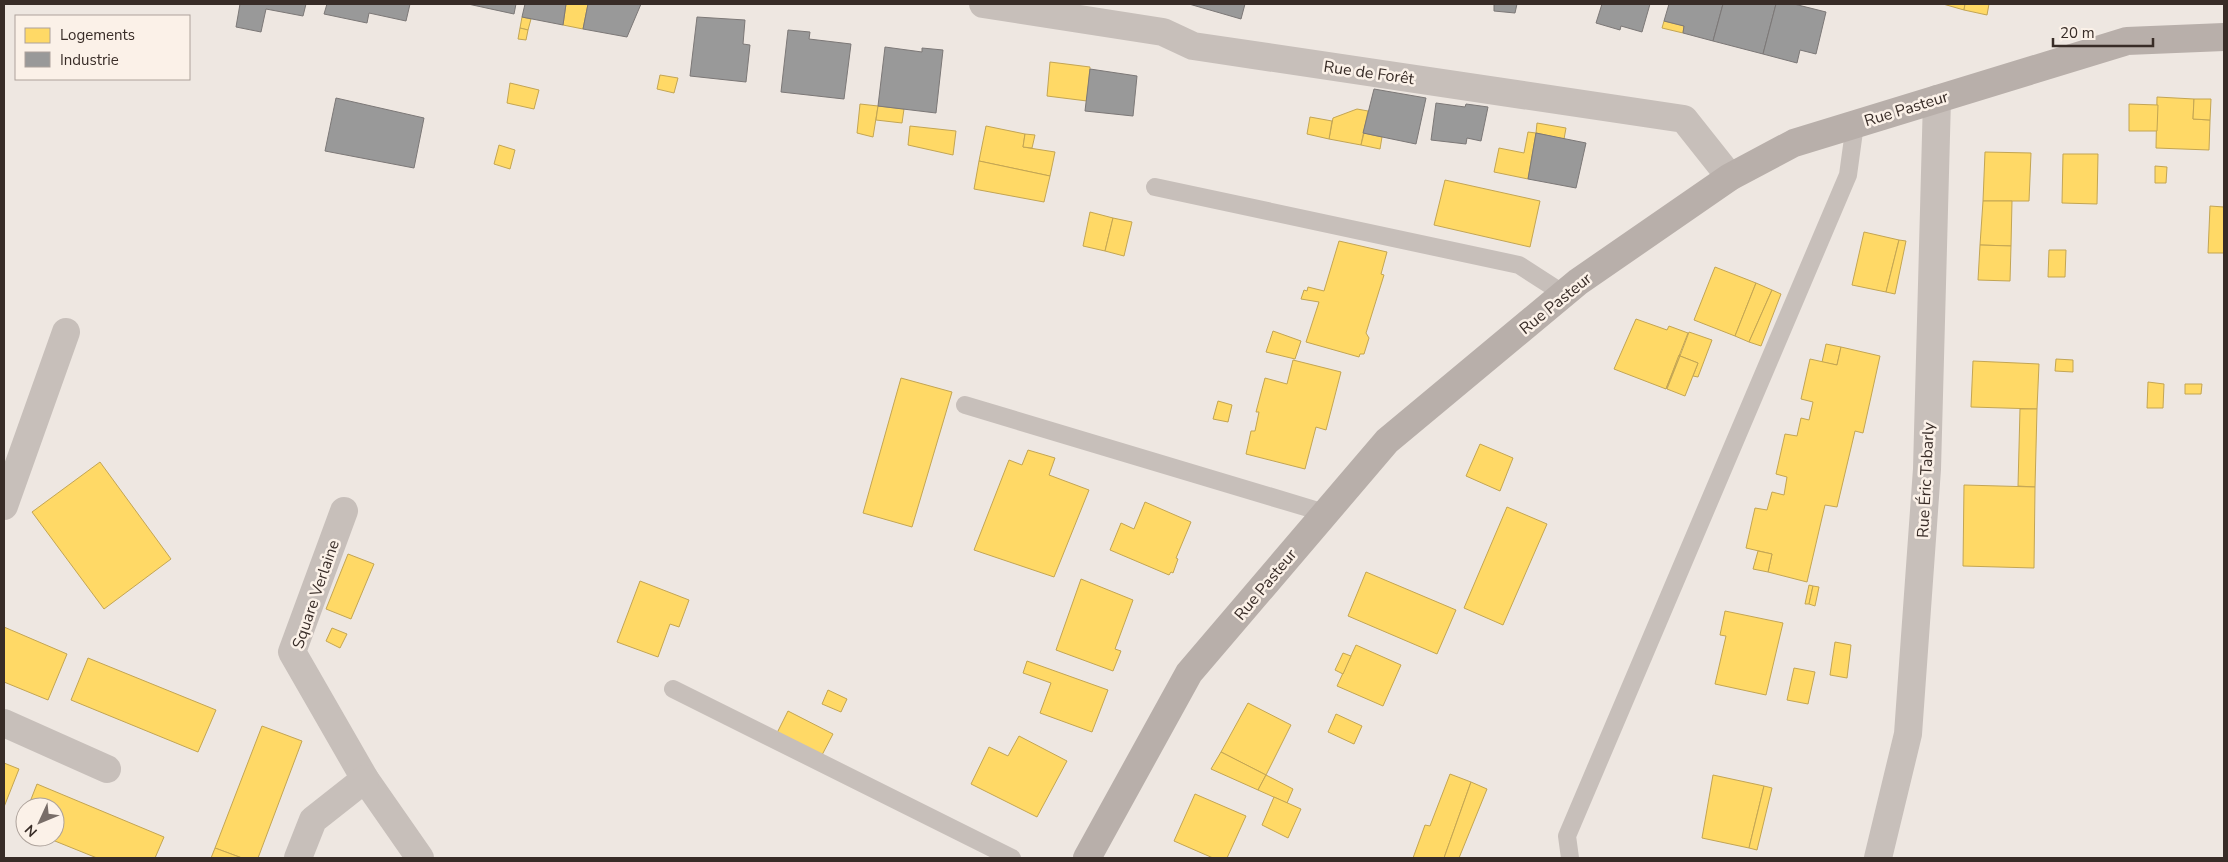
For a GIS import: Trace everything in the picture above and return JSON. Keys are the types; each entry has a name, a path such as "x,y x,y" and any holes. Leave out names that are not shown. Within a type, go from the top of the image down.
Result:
{"main road":[{"name":"Rue Pasteur","path":"1087,858 1189,673 1387,441 1564,294 1730,177 1794,143 2127,41 2224,37"}],"street":[{"name":"Rue de Forêt","path":"983,4 1163,32 1193,46 1684,119 1730,177"},
{"name":"Rue Éric Tabarly","path":"1878,858 1908,734 1927,468 1937,99"},
{"path":"4,506 66,332"},
{"name":"Square Verlaine","path":"344,511 292,652 365,779 420,858"},
{"path":"4,723 107,769"},
{"path":"298,858 313,820 365,779"}],"lane":[{"path":"1570,858 1567,836 1848,175 1855,124"},
{"path":"1156,187 1519,265 1564,294"},
{"path":"965,404 1325,514"},
{"path":"673,689 1012,858"}],"building: Logements":[{"path":"566,4 588,4 583,29 563,25"},
{"path":"1943,4 1965,4 1964,10"},
{"path":"1965,4 1989,4 1987,15 1964,10"},
{"path":"522,17 531,19 528,30 520,28"},
{"path":"1664,21 1684,26 1683,33 1662,28"},
{"path":"520,28 528,30 526,40 518,39"},
{"path":"1050,62 1090,67 1087,101 1047,96"},
{"path":"660,75 678,78 674,93 657,89"},
{"path":"510,83 539,90 534,109 507,103"},
{"path":"2157,97 2194,99 2193,119 2210,120 2209,150 2156,148"},
{"path":"2194,99 2211,99 2210,120 2193,119"},
{"path":"860,104 878,106 873,137 857,133"},
{"path":"2129,104 2158,105 2157,131 2129,131"},
{"path":"878,106 904,109 902,123 876,120"},
{"path":"1357,109 1368,111 1361,145 1329,139 1333,118"},
{"path":"1310,117 1332,121 1329,139 1307,134"},
{"path":"1537,123 1566,128 1564,139 1536,133"},
{"path":"910,126 956,131 953,155 908,145"},
{"path":"986,126 1025,134 1023,147 1055,152 1050,176 979,161"},
{"path":"1528,132 1536,133 1528,179 1494,172 1499,148 1524,153"},
{"path":"1364,133 1382,137 1380,149 1361,145"},
{"path":"1025,134 1035,135 1032,148 1023,147"},
{"path":"499,145 515,150 510,169 494,164"},
{"path":"1985,152 2031,153 2029,201 1983,201"},
{"path":"2063,154 2098,154 2097,204 2062,203"},
{"path":"979,161 1050,176 1044,202 974,189"},
{"path":"2155,166 2167,167 2166,183 2155,183"},
{"path":"1445,180 1540,201 1530,247 1434,225"},
{"path":"1983,201 2012,201 2011,246 1980,245"},
{"path":"2210,206 2224,207 2224,253 2208,253"},
{"path":"1090,212 1113,218 1105,251 1083,246"},
{"path":"1113,218 1132,222 1124,256 1105,251"},
{"path":"1864,232 1899,240 1886,292 1852,285"},
{"path":"1899,240 1906,241 1895,294 1886,292"},
{"path":"1339,241 1387,252 1381,274 1384,275 1366,333 1369,338 1364,354 1360,354 1359,357 1306,342 1319,302 1301,299 1304,290 1307,291 1308,287 1324,291"},
{"path":"1980,245 2011,246 2010,281 1978,280"},
{"path":"2049,250 2066,250 2065,277 2048,277"},
{"path":"1715,267 1756,283 1735,336 1694,320"},
{"path":"1756,283 1772,290 1749,342 1735,336"},
{"path":"1772,290 1781,294 1761,346 1749,342"},
{"path":"1636,319 1667,330 1669,326 1688,333 1666,389 1614,369"},
{"path":"1273,331 1301,341 1295,359 1266,352"},
{"path":"1689,332 1712,340 1698,377 1693,376 1698,363 1680,356"},
{"path":"1826,344 1841,347 1837,365 1822,362"},
{"path":"1841,347 1880,356 1863,433 1855,431 1837,507 1825,505 1807,582 1768,572 1772,554 1746,548 1755,508 1767,510 1772,492 1784,495 1787,477 1776,474 1785,434 1797,436 1801,418 1809,420 1813,402 1801,399 1810,359 1837,365"},
{"path":"1679,355 1680,356 1666,389"},
{"path":"1680,356 1698,363 1685,396 1667,389"},
{"path":"2056,359 2073,360 2073,372 2055,371"},
{"path":"1293,360 1341,372 1326,430 1316,427 1305,469 1246,454 1251,431 1255,431 1259,412 1256,412 1265,378 1287,384"},
{"path":"1973,361 2039,364 2037,409 1971,407"},
{"path":"901,378 952,392 912,527 863,513"},
{"path":"2148,382 2164,384 2163,408 2147,408"},
{"path":"2185,384 2202,384 2201,394 2185,394"},
{"path":"1218,401 1232,405 1228,422 1213,419"},
{"path":"2020,409 2037,409 2035,487 2018,486"},
{"path":"1480,444 1513,458 1500,491 1466,476"},
{"path":"1028,450 1055,458 1049,475 1089,490 1054,577 974,550 1009,460 1022,465"},
{"path":"100,462 171,559 104,609 32,512"},
{"path":"1964,485 2035,487 2034,568 1963,566"},
{"path":"1145,502 1191,522 1176,558 1178,559 1173,573 1171,572 1169,575 1110,550 1121,523 1134,529"},
{"path":"1507,507 1547,524 1503,625 1464,608"},
{"path":"1758,551 1772,554 1768,572 1753,569"},
{"path":"348,554 374,564 351,619 326,609"},
{"path":"1366,572 1456,610 1437,654 1348,616"},
{"path":"1081,579 1133,600 1115,649 1121,651 1113,671 1056,650"},
{"path":"640,581 689,600 679,627 670,624 658,657 617,642"},
{"path":"1809,585 1813,586 1809,604 1805,604"},
{"path":"1813,586 1819,587 1815,606 1809,604"},
{"path":"1725,611 1783,623 1766,695 1715,684 1726,636 1720,635"},
{"path":"4,627 67,654 48,700 4,682"},
{"path":"332,628 347,634 340,648 326,641"},
{"path":"1835,642 1851,645 1847,678 1830,675"},
{"path":"1356,645 1401,665 1383,706 1337,686"},
{"path":"1343,653 1351,656 1343,674 1335,670"},
{"path":"88,658 216,710 198,752 71,700"},
{"path":"1027,661 1108,690 1092,732 1040,713 1051,683 1023,673"},
{"path":"1794,668 1815,672 1808,704 1787,700"},
{"path":"828,690 847,699 841,712 822,704"},
{"path":"1248,703 1291,725 1266,775 1221,752"},
{"path":"788,711 833,734 822,755 777,733"},
{"path":"1336,714 1362,726 1354,744 1328,732"},
{"path":"262,726 302,741 258,858 242,858 215,848"},
{"path":"1019,736 1067,761 1037,817 971,784 989,747 1008,756"},
{"path":"1221,752 1266,775 1258,790 1211,769"},
{"path":"4,763 19,769 4,807"},
{"path":"1450,774 1471,782 1444,858 1413,858 1425,825 1430,826"},
{"path":"1266,775 1293,789 1287,803 1258,790"},
{"path":"1713,775 1764,786 1749,848 1702,838"},
{"path":"1471,782 1487,789 1459,858 1444,858"},
{"path":"37,784 164,837 155,858 97,858 65,845 65,797 32,797"},
{"path":"1764,786 1772,788 1757,850 1749,848"},
{"path":"1195,794 1246,816 1227,858 1213,858 1174,841"},
{"path":"1274,797 1301,809 1288,838 1262,825"},
{"path":"215,848 242,858 211,858"}],"building: Industrie":[{"path":"240,4 306,4 303,16 266,9 261,32 236,27"},
{"path":"327,4 410,4 406,21 369,13 367,23 324,14"},
{"path":"468,4 516,4 514,14"},
{"path":"525,4 566,4 563,25 522,17"},
{"path":"588,4 641,4 627,37 583,29"},
{"path":"1189,4 1245,4 1241,19"},
{"path":"1494,4 1517,4 1515,13 1494,11"},
{"path":"1602,4 1650,4 1642,32 1621,26 1620,30 1596,23"},
{"path":"1669,4 1723,4 1713,41 1683,33 1684,26 1664,21"},
{"path":"1723,4 1776,4 1763,54 1713,41"},
{"path":"1776,4 1794,4 1826,12 1816,54 1800,50 1797,63 1763,54"},
{"path":"697,17 745,20 743,44 750,45 746,82 690,76"},
{"path":"788,30 810,32 809,39 851,44 844,99 781,92"},
{"path":"885,47 922,52 922,48 943,50 936,113 878,106"},
{"path":"1090,69 1137,76 1133,116 1085,111"},
{"path":"1374,89 1426,98 1416,144 1363,133"},
{"path":"336,98 424,118 414,168 325,151"},
{"path":"1436,103 1465,107 1466,104 1488,107 1481,141 1467,138 1466,144 1431,140"},
{"path":"1536,133 1586,143 1576,188 1528,179"}]}
